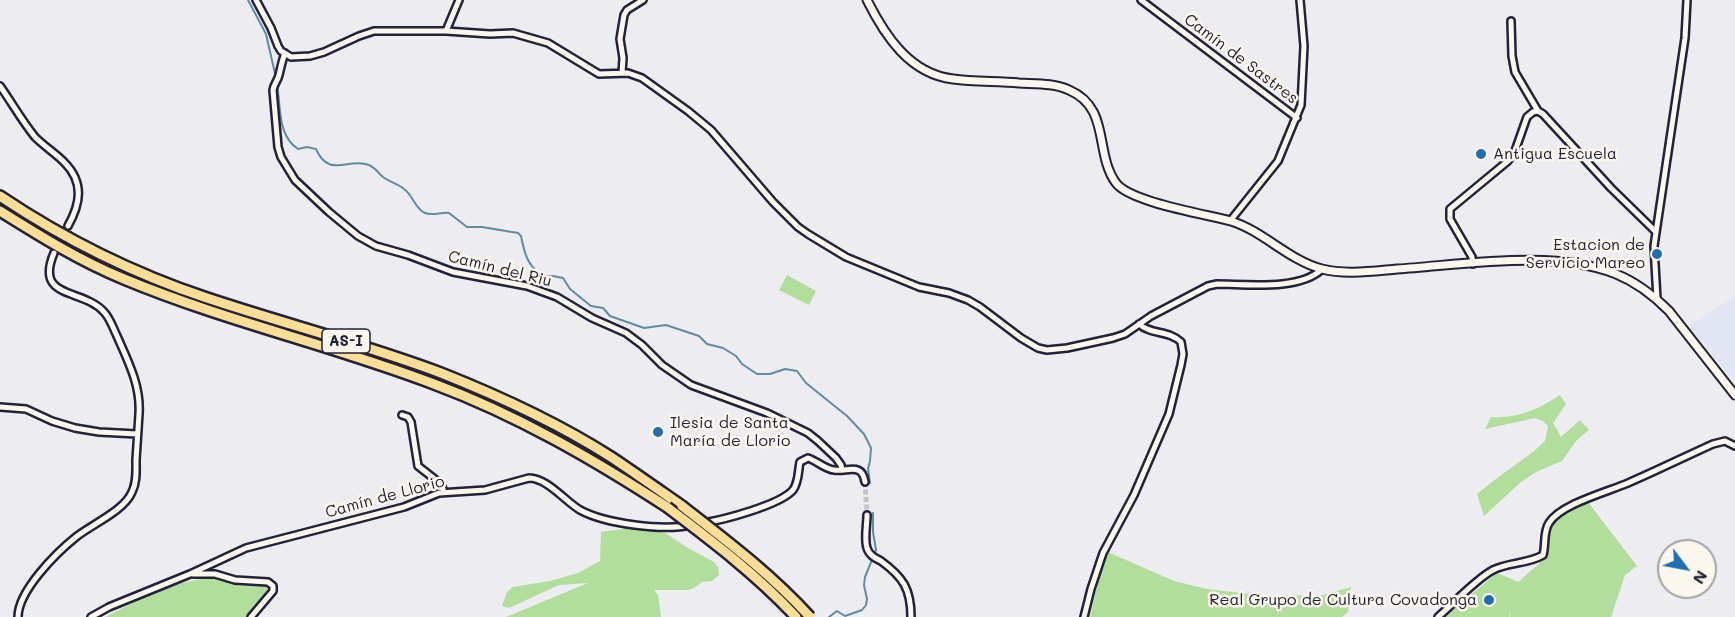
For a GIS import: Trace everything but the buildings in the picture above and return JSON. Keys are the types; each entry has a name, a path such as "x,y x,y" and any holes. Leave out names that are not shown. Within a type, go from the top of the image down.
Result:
{"highway":[{"name":"AS-I","path":"0,196 66,236 128,267 205,297 440,372 531,412 609,456 682,506 750,559 810,617"},
{"name":"AS-I","path":"0,211 59,247 122,278 201,309 375,362 492,407 526,423 604,466 668,507 724,550 796,617"}],"street":[{"path":"255,0 279,46 291,57 324,52 359,36 374,32 513,33 548,43 599,74 634,74 688,111 711,130 773,202 798,227 837,253 919,286 962,297 1038,348 1047,350 1067,348 1113,339 1208,286 1217,284 1278,285 1307,277 1322,269"},
{"path":"446,31 459,0"},
{"path":"622,73 623,58 620,39 624,15 627,10 643,0"},
{"path":"867,0 881,27 897,48 929,73 951,79 1047,84 1079,95 1091,107 1098,121 1110,170 1117,184 1131,194 1230,221 1254,231 1287,252 1322,269 1344,272 1516,260 1582,264 1618,275 1644,289 1669,311 1735,395"},
{"name":"Camín de Sastres","path":"1141,0 1297,118"},
{"path":"1230,221 1278,161 1297,118 1303,90 1304,46 1300,0"},
{"path":"1657,299 1654,254 1656,232 1685,38 1687,0"},
{"path":"1511,21 1515,72 1538,111 1656,232"},
{"name":"Camín del Riu","path":"285,53 280,63 279,78 273,85 281,158 295,180 328,212 358,236 376,246 453,272 527,286 557,297 592,318 626,333 662,365 691,385 767,413 808,433 836,458 842,470"},
{"path":"0,86 35,136 65,162 72,172 77,183 79,198 76,212 68,226"},
{"path":"1473,264 1469,251 1450,219 1450,209 1508,161 1515,151 1527,117 1538,111"},
{"path":"18,617 20,603 38,576 76,538 127,500 132,494 136,475 139,409 138,392 132,369 107,314 83,297 62,292 54,286 49,268 54,253"},
{"path":"1084,617 1103,553 1134,495 1169,414 1183,354 1181,342 1177,338 1151,331 1139,324"},
{"path":"0,407 26,409 75,428 137,434"},
{"path":"402,415 408,417 411,422 418,466 441,484 444,492"},
{"path":"1438,617 1492,571 1503,566 1535,560 1543,555 1545,533 1549,523 1569,507 1713,444 1725,441 1735,446"},
{"name":"Camín de Llorio","path":"92,617 109,607 246,548 404,507 444,492 472,492 535,478 586,513 609,520 664,528 710,522 780,499 796,485 800,462 808,458 830,469 860,470 864,474 865,482"},
{"path":"867,515 867,548 873,557 897,574 906,587 910,597 911,617"},
{"path":"190,574 215,574 235,580 268,582 273,586 273,591 251,617"}],"shaded area":[{"path":"1735,295 1735,382 1689,326"}],"green space":[{"path":"787,275 816,291 809,305 779,290"},
{"path":"1560,395 1566,404 1553,423 1561,437 1580,420 1589,430 1576,441 1562,461 1536,472 1521,482 1484,516 1477,494 1545,441 1548,426 1535,418 1485,429 1491,417 1519,415 1544,405"},
{"path":"1588,502 1637,566 1625,575 1611,617 1510,617 1511,610 1509,617 1444,617 1497,573 1519,582 1544,559 1549,534 1556,521"},
{"path":"629,528 665,533 714,562 718,567 719,575 712,581 702,582 688,590 654,590 658,595 661,617 506,617 588,583 559,585 509,608 502,606 507,592 513,587 550,581 578,573 600,561 601,532"},
{"path":"1108,552 1174,581 1207,589 1267,596 1323,595 1351,587 1348,612 1342,617 1090,617"},
{"path":"213,578 235,585 266,586 267,591 246,617 106,617 171,586"}],"waterway":[{"path":"248,0 266,34 276,78"},
{"path":"277,84 283,128 286,136 298,149 307,147 316,149 321,158 333,165 354,163 369,165 407,192 425,213 449,213 467,227 518,233 521,236 527,259 542,277 563,278 570,289 591,306 603,308 610,316 644,328 666,325 699,336 707,344 723,348 736,356 742,364 757,374 770,374 785,369 797,371 806,383 847,416 864,434 871,448 868,469 870,483"},
{"path":"829,617 837,611 845,616 862,610 866,605 865,577 876,550 873,513"}],"tunnel":[{"path":"54,253 68,226"},
{"path":"865,482 867,515"}],"place":[{"name":"Antigua Escuela","path":"1481,154"},
{"name":"Estacion de Servicio Mareo","path":"1657,254"},
{"name":"Ilesia de Santa María de Llorio","path":"658,432"},
{"name":"Real Grupo de Cultura Covadonga","path":"1489,600"}]}
